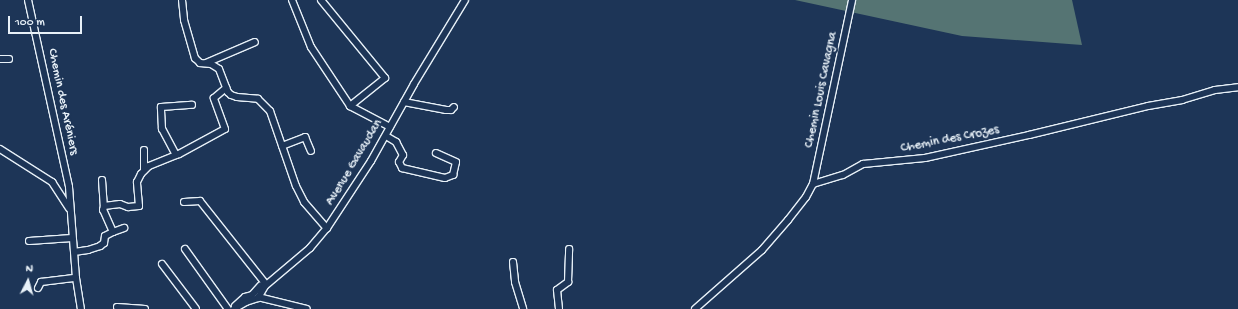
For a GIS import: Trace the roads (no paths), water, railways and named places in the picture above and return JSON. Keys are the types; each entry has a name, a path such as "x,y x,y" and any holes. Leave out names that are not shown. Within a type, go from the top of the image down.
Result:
{"street":[{"name":"Chemin des Aréniers","path":"28,0 69,187 72,238 81,309"},
{"path":"182,0 184,20 195,58 204,64 211,64 219,69 226,88 231,95 237,98 258,99 270,111 296,186 304,202 327,228"},
{"path":"292,0 311,47 350,106 390,127"},
{"path":"321,0 385,78 350,106"},
{"name":"Avenue Gavaudan","path":"256,295 310,248 327,228 371,161 404,102 465,0"},
{"name":"Chemin Louis Cavagna","path":"813,184 852,0"},
{"path":"204,64 255,42"},
{"path":"0,59 9,60"},
{"name":"Chemin des Crozes","path":"813,184 843,175 863,164 925,158 1030,135 1148,106 1182,100 1215,90 1238,87"},
{"path":"104,206 120,204 128,207 139,206 137,182 144,170 155,163 176,155 225,128 214,98 226,88"},
{"path":"404,102 446,110 451,110 454,107"},
{"path":"176,155 162,129 161,107 192,105"},
{"path":"386,136 396,142 402,154 399,162 402,168 445,178 453,175 456,162 436,152"},
{"path":"282,146 305,137 311,151"},
{"path":"0,149 52,182 70,210"},
{"path":"144,150 144,170"},
{"path":"102,180 103,210 113,232"},
{"path":"695,309 762,250 806,197 813,184"},
{"path":"184,202 200,201 264,282"},
{"path":"74,252 100,246 104,243 105,236 124,228"},
{"path":"29,241 72,238"},
{"path":"186,249 228,309"},
{"path":"559,309 557,290 568,282 569,249"},
{"path":"513,262 515,282 523,309"},
{"path":"162,264 196,309"},
{"name":"Avenue Gavaudan","path":"256,295 264,282 281,273"},
{"path":"40,282 76,278"},
{"path":"234,309 256,295 307,309"},
{"path":"117,306 145,309"}]}
